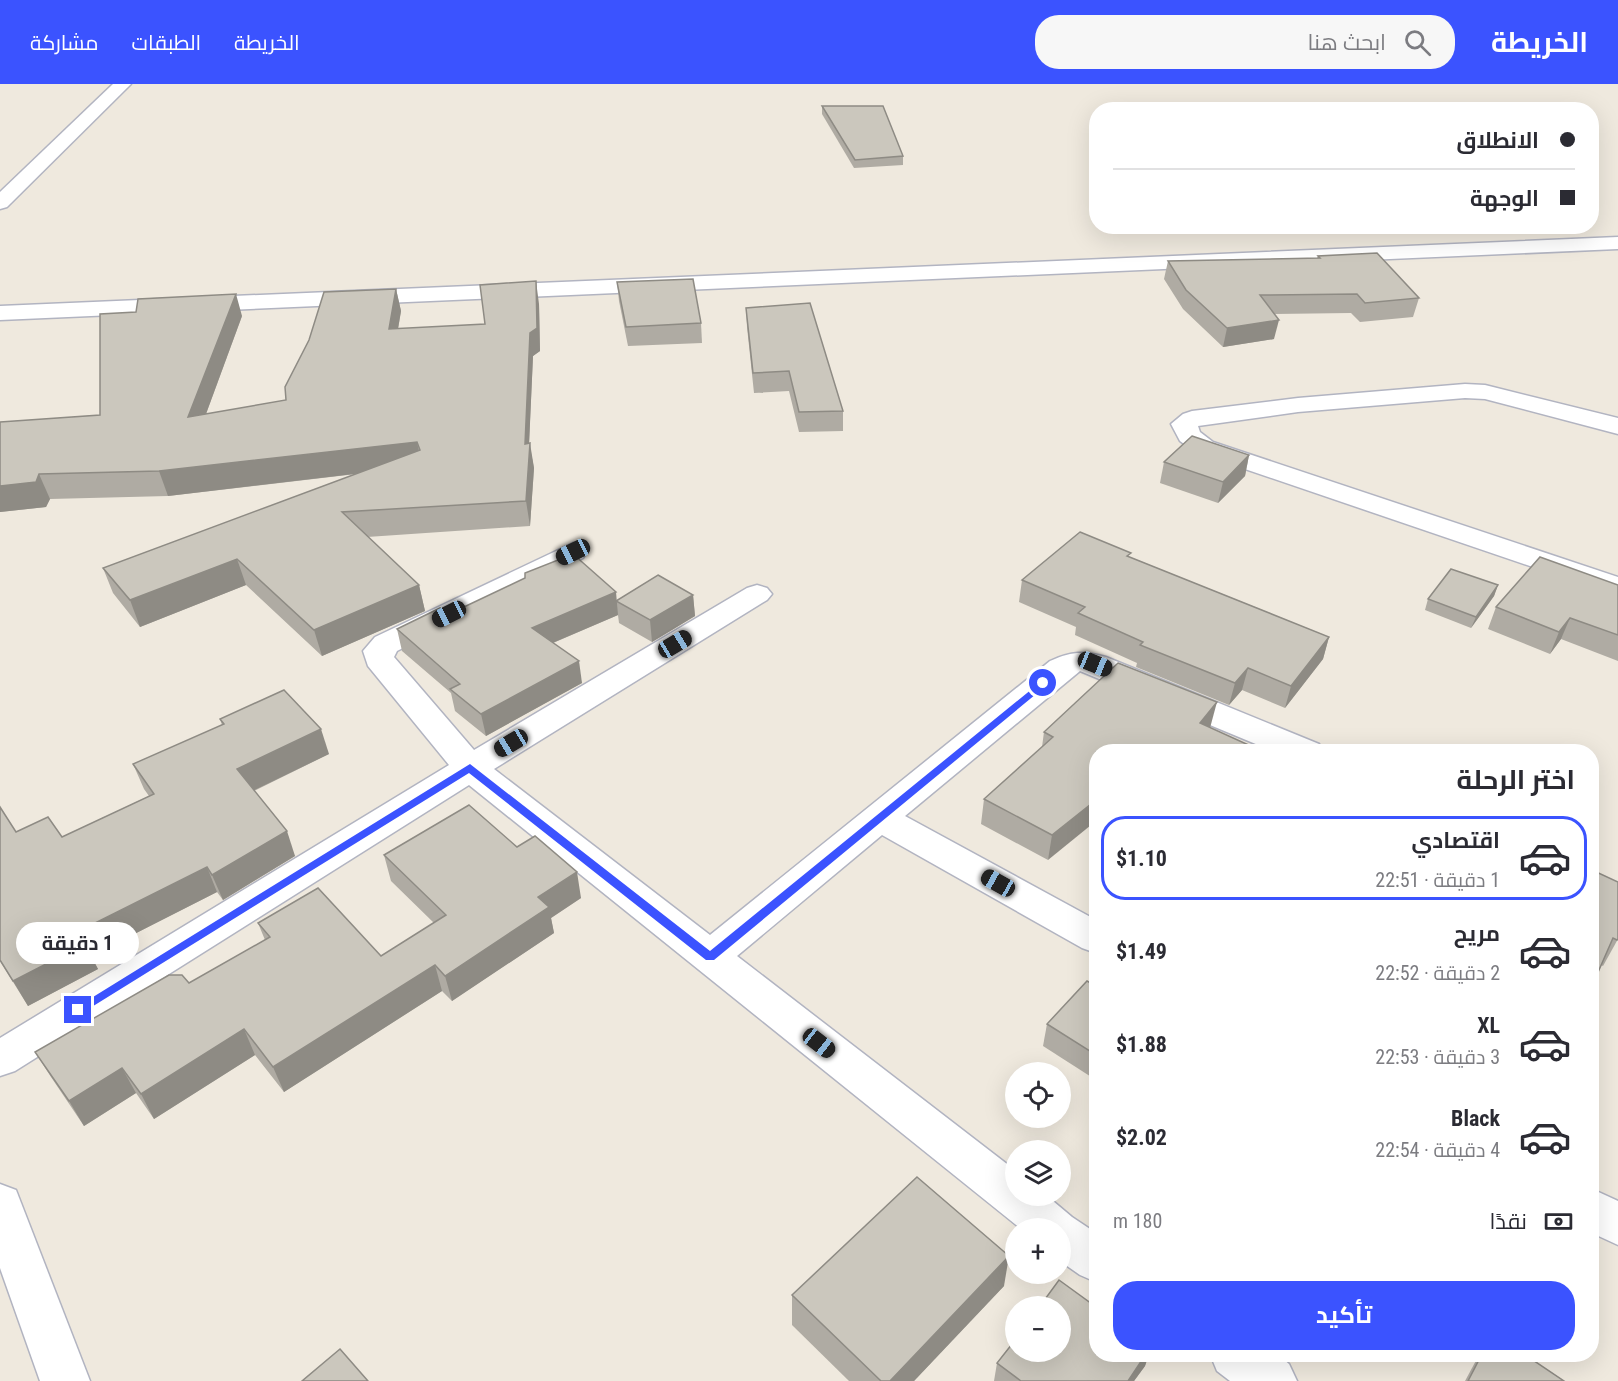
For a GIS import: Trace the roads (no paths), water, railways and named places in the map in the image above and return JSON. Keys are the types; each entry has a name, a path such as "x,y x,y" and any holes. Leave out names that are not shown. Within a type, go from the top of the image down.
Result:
{"street":[{"path":"0,203 123,84"},
{"path":"0,313 1618,243"},
{"path":"1618,426 1485,392 1465,391 1298,405 1192,419 1184,424 1189,436 1204,447 1618,587"},
{"path":"573,552 386,645 378,651 379,659 470,768 1041,1218"},
{"path":"0,1059 470,768 757,594"},
{"path":"710,957 1061,668 1076,661 1095,664 1288,744"},
{"path":"880,818 1089,934"},
{"path":"0,1205 65,1381"},
{"path":"1599,1214 1618,1224"},
{"path":"1071,1242 1089,1255"},
{"path":"1245,1362 1272,1381"}]}
